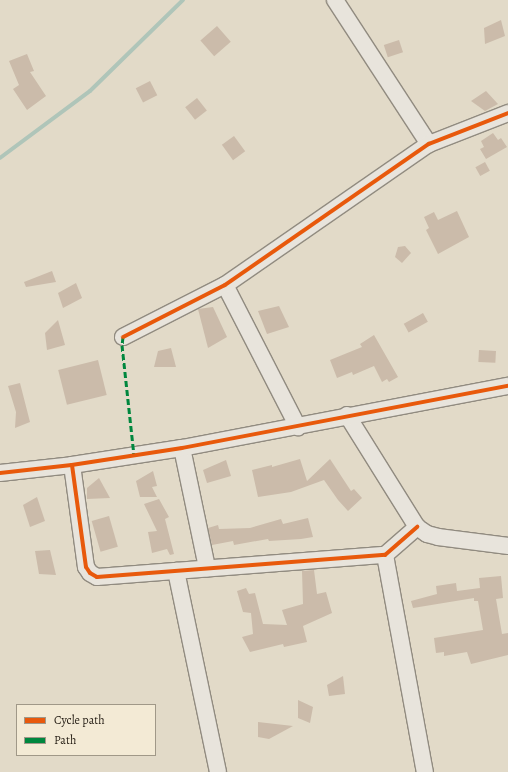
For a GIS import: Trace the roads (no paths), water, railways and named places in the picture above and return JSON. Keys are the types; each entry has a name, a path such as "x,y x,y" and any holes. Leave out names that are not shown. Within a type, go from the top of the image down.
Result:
{"street":[{"path":"335,0 429,144"},
{"path":"123,338 225,285 429,144 508,113"},
{"path":"225,285 298,427"},
{"path":"0,473 72,465 182,448 298,427 347,415 508,386"},
{"path":"347,415 417,527 426,534 438,537 508,546"},
{"path":"182,448 207,568"},
{"path":"72,465 86,567 90,573 97,577 385,556 417,527"},
{"path":"385,556 425,772"},
{"path":"176,571 218,772"}],"waterway":[{"path":"0,158 90,91 183,0"}]}
